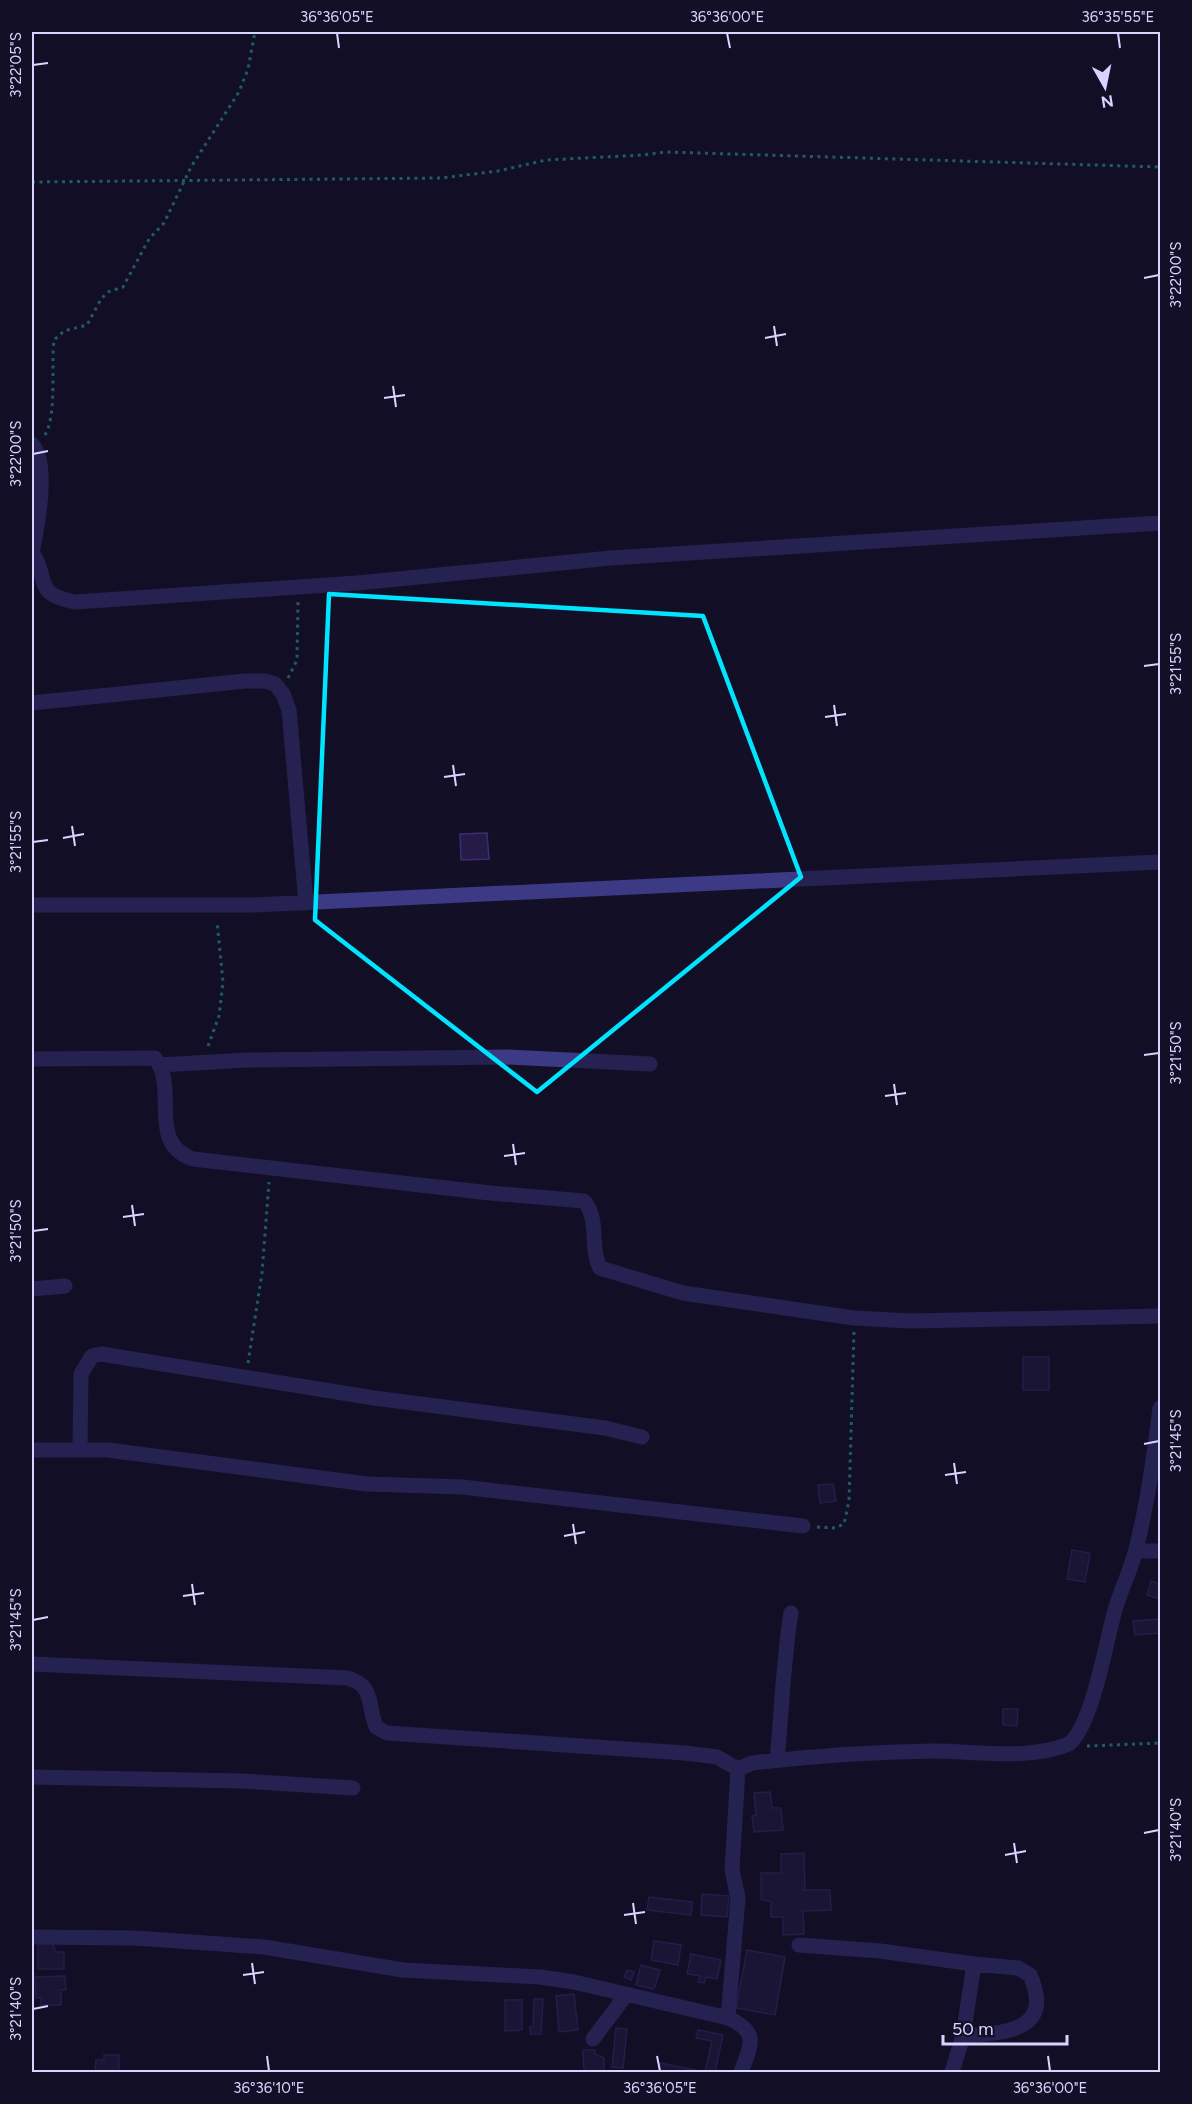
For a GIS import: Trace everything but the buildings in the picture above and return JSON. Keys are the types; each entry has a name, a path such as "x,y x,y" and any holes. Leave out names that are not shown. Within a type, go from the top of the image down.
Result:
{"street":[{"path":"33,445 41,502 32,552 46,589 56,598 75,602 490,572 622,557 1161,523"},
{"path":"32,703 245,681 265,681 275,684 290,710 306,903"},
{"path":"32,905 306,903 1161,862"},
{"path":"32,1059 144,1056 154,1058 160,1065 163,1075 168,1134 173,1146 181,1155 490,1193 584,1201 592,1217 598,1264 611,1273 683,1293 854,1318 910,1322 1161,1316"},
{"path":"160,1065 198,1062 507,1057 650,1064"},
{"path":"32,1289 65,1286"},
{"path":"80,1448 81,1374 92,1356 116,1355 244,1378 605,1428 642,1437"},
{"path":"738,1769 752,1763 849,1753 958,1751 1023,1754 1065,1746 1073,1741 1093,1694 1115,1611 1136,1551 1149,1492 1161,1408"},
{"path":"32,1450 80,1448 146,1454 355,1482 462,1487 803,1526"},
{"path":"1136,1551 1161,1551"},
{"path":"777,1760 784,1685 784,1655 791,1613"},
{"path":"32,1664 348,1678 360,1681 366,1687 376,1727 387,1732 717,1757 738,1769"},
{"path":"729,2018 738,1898 732,1870 738,1769"},
{"path":"32,1777 243,1781 352,1788"},
{"path":"32,1937 135,1938 264,1947 403,1970 540,1977 574,1982 729,2018 744,2025 751,2045 741,2073"},
{"path":"799,1945 880,1951 1018,1968 1030,1975 1036,1996 1035,2009 1030,2021 1018,2029 1004,2033 963,2036"},
{"path":"952,2073 963,2036 974,1964"},
{"path":"593,2039 626,1995"}],"path":[{"path":"33,445 50,426 54,340 64,331 87,325 101,299 108,292 123,287 149,239 164,223 184,182 239,92 248,69 255,32"},
{"path":"32,182 441,178 505,170 546,160 665,152 1161,167"},
{"path":"279,689 297,660 300,616 297,587"},
{"path":"198,1062 213,1038 222,1002 223,982 217,904"},
{"path":"244,1378 262,1273 267,1188 272,1168"},
{"path":"803,1526 835,1528 844,1524 852,1471 854,1318"},
{"path":"1065,1746 1161,1743"}],"highlighted area":[{"path":"329,594 703,616 801,877 537,1092 315,920"}]}
